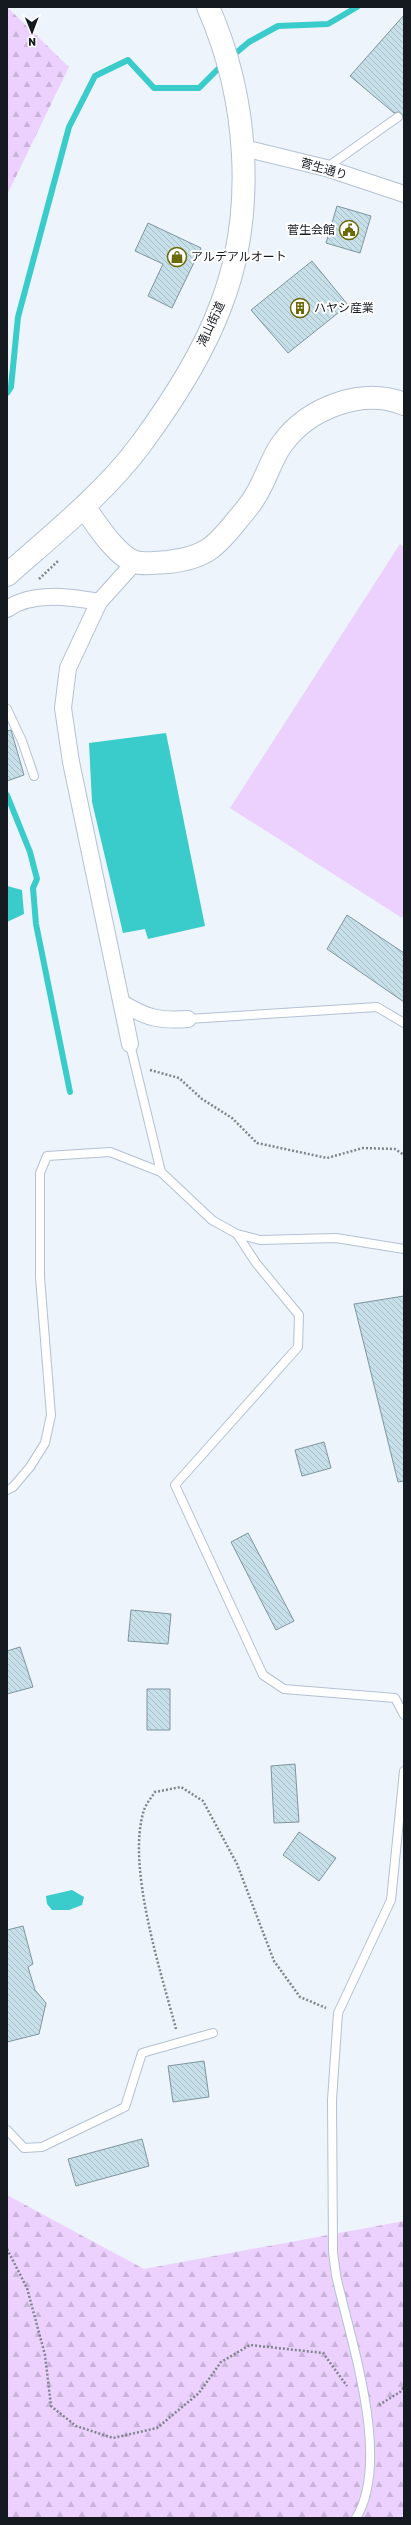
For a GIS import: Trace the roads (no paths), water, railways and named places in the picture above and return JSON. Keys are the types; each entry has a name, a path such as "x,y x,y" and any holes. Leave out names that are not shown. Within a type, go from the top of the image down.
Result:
{"main road":[{"name":"滝山街道","path":"7,575 84,507 140,445 170,400 211,329 222,303 240,225 244,148 236,92 222,39 208,7"},
{"path":"84,507 120,553 135,562 178,561 195,557 218,545 256,496 282,444 302,425 334,404 354,399 392,399 404,404"}],"street":[{"name":"菅生通り","path":"244,148 326,168 404,194"},
{"path":"130,1044 71,762 63,708 68,668 99,602 135,562"},
{"path":"7,609 34,598 55,597 99,602"},
{"path":"122,1003 145,1016 166,1021 188,1019"}],"lane":[{"path":"326,168 398,117"},
{"path":"7,709 22,741 34,776"},
{"path":"188,1019 377,1007 404,1023"},
{"path":"130,1044 161,1172"},
{"path":"7,1490 30,1467 45,1443 51,1415 40,1277 40,1173 47,1156 110,1152 161,1172 212,1220 237,1234 260,1240 336,1238 404,1249"},
{"path":"237,1234 256,1263 299,1315 298,1347 174,1485 263,1675 284,1689 395,1698 404,1715"},
{"path":"356,2518 361,2509 369,2486 371,2451 367,2412 336,2275 333,2252 332,2100 338,2013 391,1900 404,1771"},
{"path":"7,2130 24,2148 42,2147 125,2107 142,2053 213,2033"}],"water":[{"path":"166,733 205,926 148,939 145,929 123,933 92,802 89,743"},
{"path":"7,886 22,890 24,914 7,922"},
{"path":"72,1890 84,1897 82,1905 69,1910 52,1910 47,1904 46,1896"}],"waterway":[{"path":"231,57 249,42 278,26 328,24 357,7"},
{"path":"7,393 11,387 18,317 69,127 95,76 128,60 154,88 199,88 224,63"},
{"path":"7,795 30,852 37,879 33,888 36,924 70,1092"}],"place":[{"name":"菅生会館","path":"349,230"},
{"name":"アルデアルオート","path":"177,257"},
{"name":"ハヤシ産業","path":"300,308"}]}
